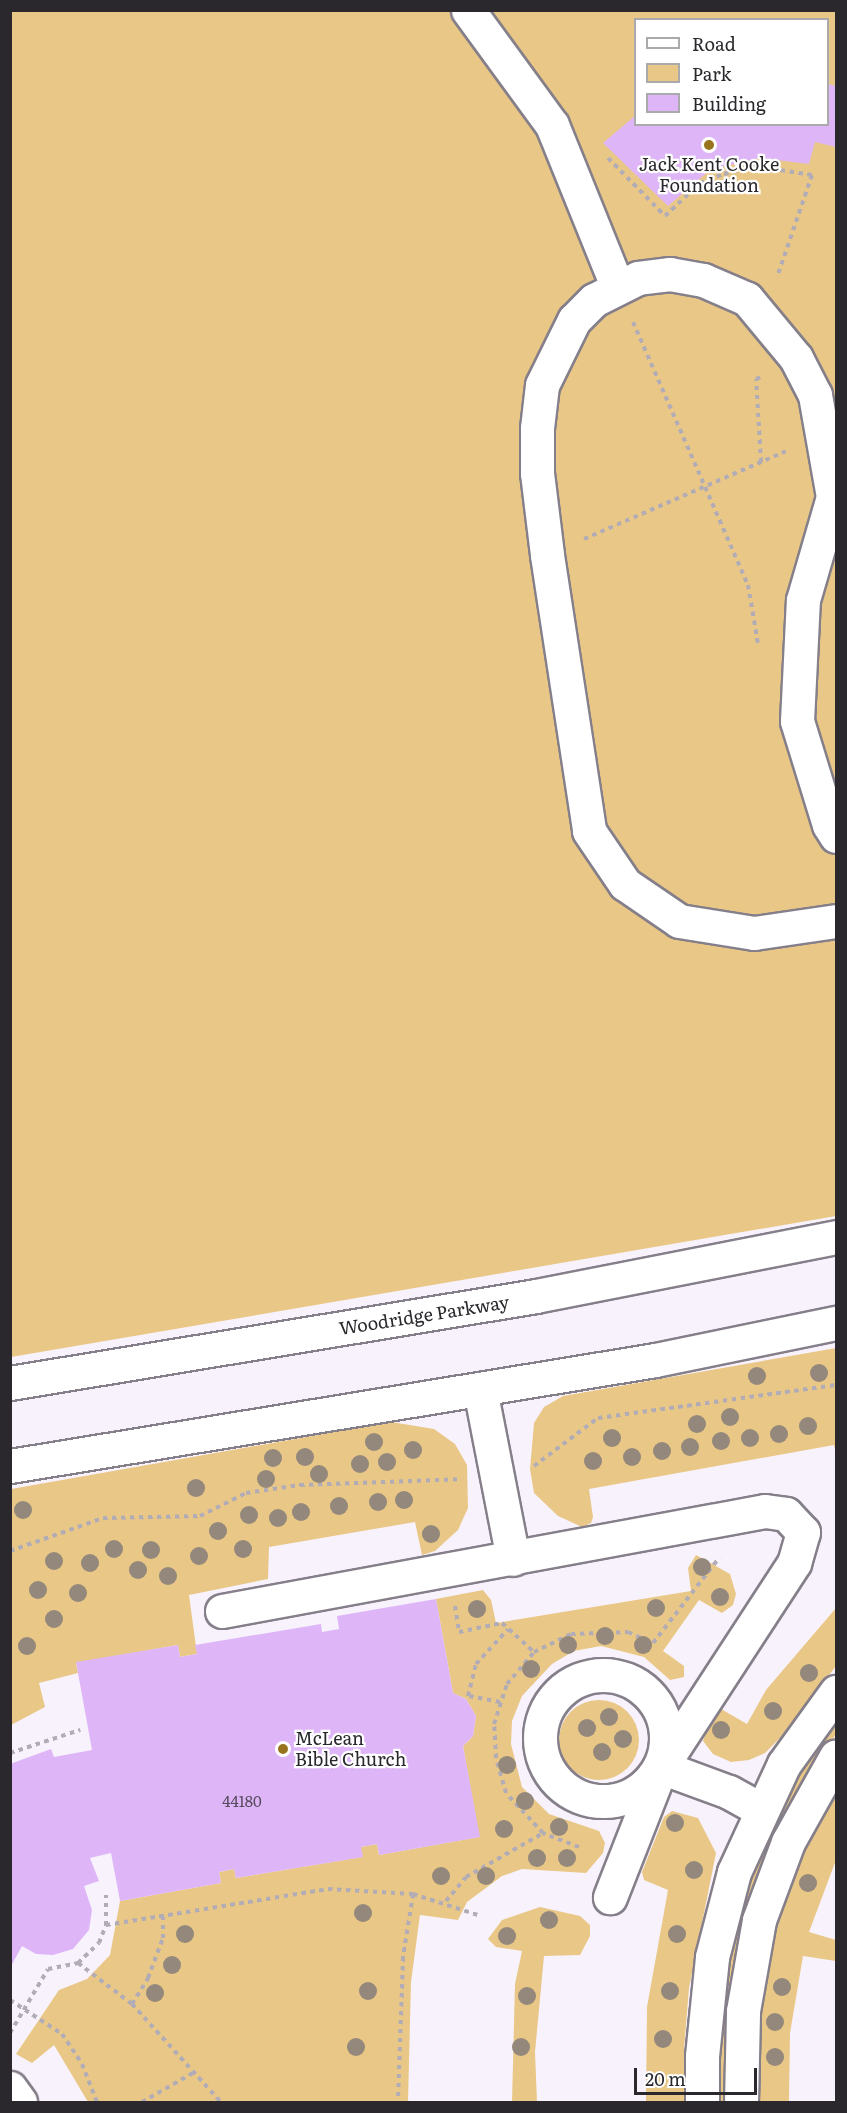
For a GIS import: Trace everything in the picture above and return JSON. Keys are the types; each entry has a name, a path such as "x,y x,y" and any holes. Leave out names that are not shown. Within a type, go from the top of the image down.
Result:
{"street":[{"path":"468,10 552,125 617,286"},
{"path":"837,836 829,825 797,721 803,600 833,497 824,435 815,395 796,358 747,299 703,280 670,274 617,286 574,320 542,385 537,473 547,555 589,831 625,884 679,921 754,933 837,921"},
{"name":"Woodridge Parkway","path":"10,1383 536,1296 837,1237"},
{"path":"10,1466 655,1360 837,1323"},
{"path":"480,1389 513,1559"},
{"path":"222,1611 754,1513 786,1514 803,1532 794,1563 661,1767 610,1897"},
{"path":"702,2103 702,2056 712,1957 734,1872 760,1809 808,1728 837,1692"},
{"path":"741,2103 743,2011 759,1920 792,1832 837,1756"},
{"path":"661,1767 760,1809"},
{"path":"10,2088 20,2103"}],"path":[{"path":"601,151 665,216 700,183 724,174 754,166 812,175 776,280 784,288"},
{"path":"617,286 748,585 758,644"},
{"path":"547,555 824,435"},
{"path":"10,1551 103,1518 200,1516 246,1493 312,1485 497,1479 530,1469 598,1418 837,1385"},
{"path":"579,1847 543,1833 506,1792 496,1758 494,1724 507,1684 534,1652 572,1634 628,1632 653,1643 754,1513"},
{"path":"500,1702 468,1696 476,1664 508,1629"},
{"path":"10,1754 80,1730"},
{"path":"446,1901 466,1877 543,1833"},
{"path":"106,1925 327,1889 413,1894 446,1901 481,1916"},
{"path":"398,2103 402,1957 413,1894"},
{"path":"10,2033 48,1969 78,1963 99,1943 106,1925 106,1895"},
{"path":"132,2004 163,1938 163,1917"},
{"path":"78,1963 132,2004 221,2103"},
{"path":"10,2000 26,2007 62,2034 82,2064 97,2103"},
{"path":"142,2103 193,2072"}],"green space":[{"path":"11,11 836,11 836,1216 11,1357"},
{"path":"836,1348 836,1455 834,1445 589,1489 593,1517 591,1523 582,1527 558,1516 534,1493 530,1469 534,1423 544,1407 563,1396"},
{"path":"391,1422 434,1429 455,1444 467,1465 468,1508 458,1530 435,1551 422,1555 415,1522 269,1547 268,1579 189,1595 197,1654 180,1657 178,1645 76,1663 78,1673 39,1683 45,1707 11,1725 11,1489"},
{"path":"696,1555 730,1574 736,1594 733,1605 722,1613 699,1600 663,1651 684,1666 684,1677 670,1680 644,1657 601,1646 574,1651 552,1664 522,1696 512,1721 511,1744 522,1787 549,1814 599,1831 605,1843 603,1853 586,1873 522,1869 502,1876 467,1902 458,1920 420,1915 411,1982 408,2102 88,2102 54,2045 32,2063 16,2054 59,1990 87,1979 110,1955 120,1901 221,1883 219,1872 234,1869 236,1878 362,1857 361,1847 377,1844 379,1855 479,1837 463,1746 473,1736 476,1716 466,1699 453,1693 436,1599 483,1590 491,1600 496,1623 691,1591 688,1568"},
{"path":"836,1608 836,1666 783,1735 765,1753 749,1760 731,1762 713,1754 703,1741 713,1711 721,1709 747,1724 766,1690"},
{"path":"599,1700 614,1703 627,1712 636,1725 639,1740 636,1755 627,1768 614,1777 599,1780 584,1777 571,1768 562,1755 559,1740 562,1725 571,1712 584,1703"},
{"path":"836,1709 836,1734 810,1774 730,2102 712,2102 714,2007 763,1829"},
{"path":"836,1773 836,1860 809,1932 836,1940 836,1961 803,1956 790,2033 789,2102 750,2102 771,1913"},
{"path":"672,1811 698,1818 716,1853 689,1988 684,2049 686,2102 646,2102 647,2007 668,1890 644,1880 642,1872 664,1817"},
{"path":"540,1907 580,1916 590,1925 590,1936 580,1955 544,1956 535,2052 537,2102 512,2102 515,1984 522,1951 496,1947 488,1939 502,1920"}],"building":[{"name":"Jack Kent Cooke Foundation","path":"829,84 836,86 836,147 815,142 809,164 760,158 710,170 668,206 603,143 634,117 634,126 829,126"},
{"path":"436,1599 453,1693 466,1699 476,1716 473,1736 463,1746 480,1837 379,1855 377,1844 361,1847 363,1857 236,1878 234,1869 219,1872 221,1883 120,1901 111,1853 90,1858 99,1881 84,1886 92,1910 89,1930 73,1949 53,1955 36,1954 22,1946 10,1968 10,1764 51,1749 54,1757 92,1750 76,1662 178,1645 180,1657 197,1654 195,1645 321,1624 322,1632 339,1629 337,1616"}],"place":[{"name":"Jack Kent Cooke Foundation","path":"709,145"},
{"name":"McLean Bible Church","path":"283,1749"}]}
